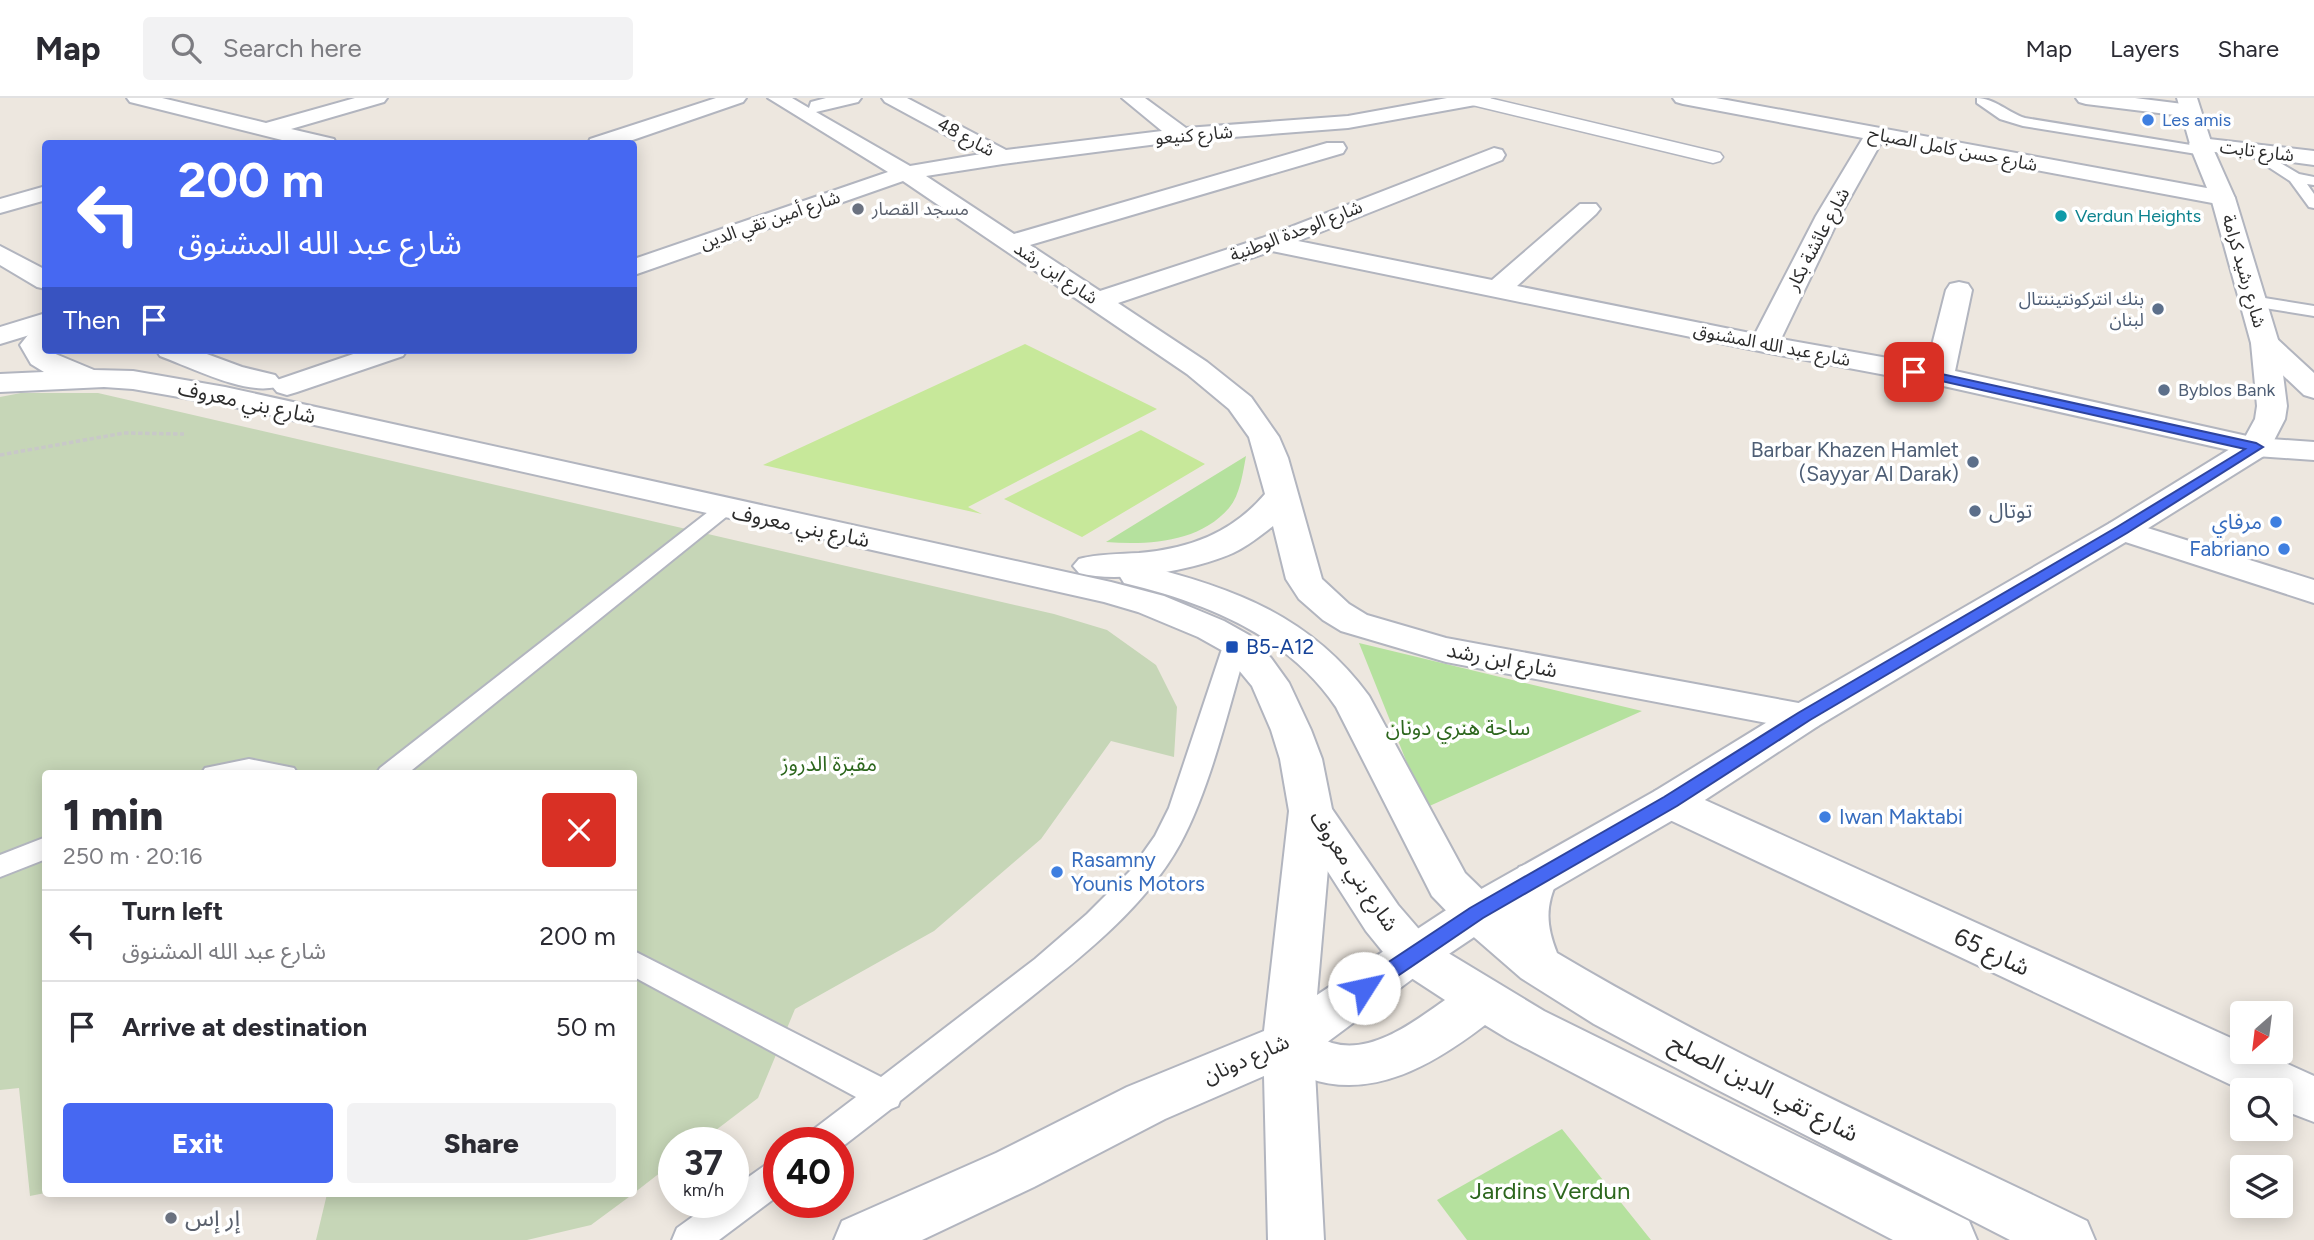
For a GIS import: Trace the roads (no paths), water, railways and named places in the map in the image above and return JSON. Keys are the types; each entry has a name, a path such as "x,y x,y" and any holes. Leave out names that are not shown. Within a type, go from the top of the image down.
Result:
{"street":[{"path":"137,98 311,140"},
{"path":"231,140 377,98"},
{"path":"610,140 736,98"},
{"name":"شارع ابن رشد","path":"778,98 906,173 1197,368 1240,403 1264,436 1304,579 1323,603 1354,623 1446,650 1804,717"},
{"path":"818,106 851,98"},
{"name":"شارع 48","path":"892,98 1003,157"},
{"path":"1132,98 1181,135"},
{"path":"2086,98 2189,104"},
{"path":"1477,99 1713,158"},
{"name":"شارع كنيعو","path":"906,173 1003,157 1181,135 1348,122 1477,99"},
{"path":"1319,104 1348,122"},
{"name":"شارع حسن كامل الصباح","path":"1685,104 1876,134 2223,198"},
{"name":"شارع رشيد كرامة","path":"2189,104 2202,147 2223,198 2265,343 2272,406 2270,419 2256,447"},
{"name":"شارع عائشة بكار","path":"1764,344 1828,216 1876,134"},
{"path":"2025,162 2038,142"},
{"name":"شارع تابت","path":"2202,147 2314,158"},
{"path":"1011,243 1335,148"},
{"name":"شارع الوحدة الوطنية","path":"1097,301 1270,243 1493,155"},
{"name":"شارع أمين تقي الدين","path":"637,266 906,173"},
{"path":"0,206 42,194"},
{"path":"1498,289 1588,209"},
{"name":"شارع عبد الله المشنوق","path":"1270,243 1764,344 1939,376 2256,447 2314,451"},
{"path":"0,254 42,279"},
{"path":"1939,376 1959,290"},
{"path":"0,336 42,322"},
{"path":"42,336 34,345 41,359 66,370 104,378"},
{"path":"2265,343 2314,389"},
{"name":"شارع بني معروف","path":"181,354 232,373 1121,596 1184,616 1236,643 1270,683 1300,758 1311,811 1382,918 1413,955"},
{"path":"287,386 381,354"},
{"name":"شارع بني معروف","path":"0,383 104,378 133,380 225,396 724,509 785,511 1091,566 1167,582 1220,599 1255,616 1343,683 1448,884 1476,913"},
{"name":"شارع دونان","path":"862,1240 1015,1170 1146,1103 1288,1043 1476,913 1670,802 1804,717 2122,530 2256,447"},
{"path":"1091,566 1145,564 1184,558 1218,547 1257,524 1268,515 1281,496"},
{"path":"2122,530 2314,592"},
{"name":"شارع 65","path":"1670,802 2314,1100"},
{"path":"1296,1240 1288,1043 1311,811"},
{"path":"1535,879 1522,906 1522,920 1538,965"},
{"name":"شارع تقي الدين الصلح","path":"1476,913 1538,965 1612,1010 2067,1240"},
{"path":"1413,955 1526,1025 1949,1240"},
{"path":"1288,1043 1307,1055 1337,1065 1380,1060 1421,1043 1483,998"}],"lane":[{"path":"1982,100 2005,116 2023,122 2202,147"},
{"path":"2252,150 2295,178 2314,203"},
{"path":"2295,178 2314,181"},
{"path":"2252,301 2314,311"},
{"path":"394,770 724,509"},
{"path":"844,1127 1046,968 1098,922 1141,878 1167,841 1183,808 1236,643"},
{"path":"237,770 261,770"},
{"path":"0,867 42,849"},
{"path":"637,965 886,1096"},
{"path":"690,1240 763,1187"}],"place":[{"name":"Les amis","path":"2148,120"},
{"name":"مسجد القصار","path":"858,209"},
{"name":"Verdun Heights","path":"2061,216"},
{"name":"بنك انتركونتيننتال لبنان","path":"2158,309"},
{"name":"Byblos Bank","path":"2164,390"},
{"name":"Barbar Khazen Hamlet (Sayyar Al Darak)","path":"1973,462"},
{"name":"توتال","path":"1975,511"},
{"name":"مرفاي","path":"2276,522"},
{"name":"Fabriano","path":"2284,549"},
{"name":"B5-A12","path":"1232,647"},
{"name":"Iwan Maktabi","path":"1825,817"},
{"name":"Rasamny Younis Motors","path":"1057,872"},
{"name":"إر إس","path":"171,1218"}],"park label":[{"name":"ساحة هنري دونان","path":"1458,728"},
{"name":"مقبرة الدروز","path":"829,764"},
{"name":"Jardins Verdun","path":"1550,1191"}]}
